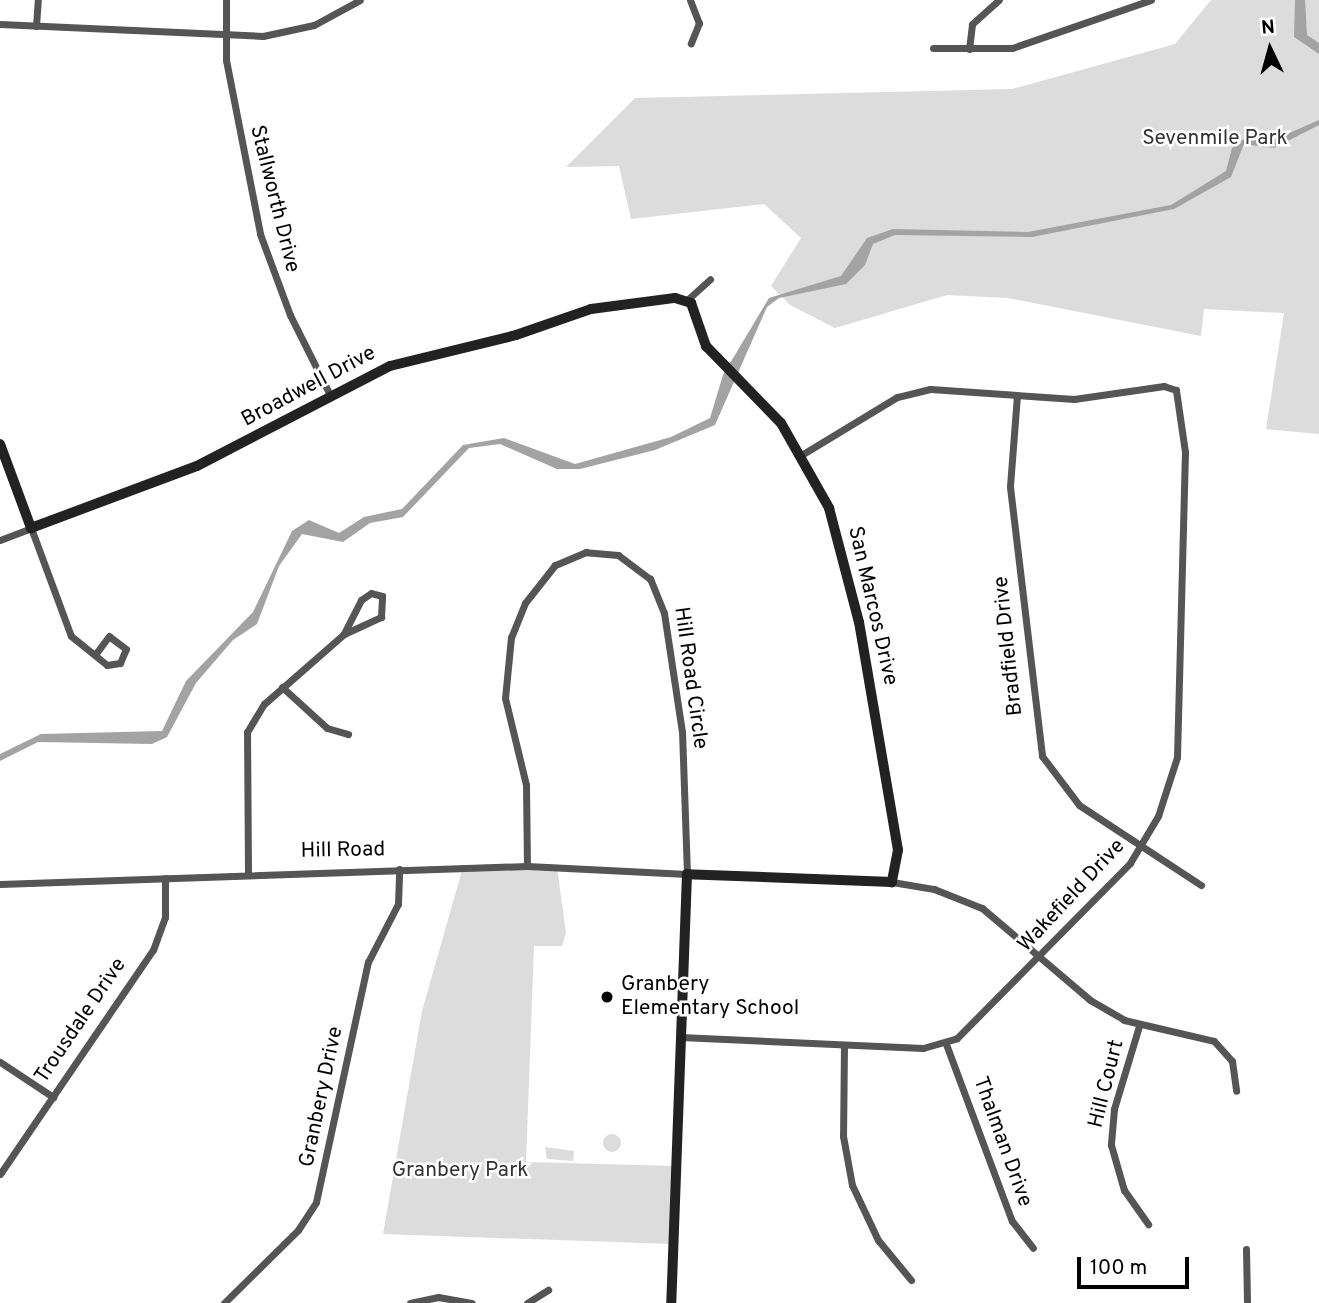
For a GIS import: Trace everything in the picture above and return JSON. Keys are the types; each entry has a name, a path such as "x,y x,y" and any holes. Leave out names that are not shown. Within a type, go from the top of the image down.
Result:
{"street":[{"path":"36,26 38,0"},
{"name":"Stallworth Drive","path":"226,0 231,92 266,256 330,395"},
{"path":"0,24 226,36 301,29 360,0"},
{"path":"690,0 699,23 691,43"},
{"path":"970,49 972,24 999,0"},
{"path":"933,48 1019,46 1151,0"},
{"path":"687,300 710,279"},
{"name":"Broadwell Drive","path":"0,540 197,466 390,366 516,335 583,311 687,300"},
{"name":"San Marcos Drive","path":"687,300 703,341 740,378 803,454 837,532 859,622 897,832 892,882"},
{"name":"Wakefield Drive","path":"946,1044 972,1027 1042,956 1142,845 1170,785 1181,733 1185,452 1178,392 1164,386 1084,398 1017,395"},
{"path":"803,454 912,392 957,388 1017,395"},
{"name":"Bradfield Drive","path":"1017,395 1009,472 1040,750 1071,799 1201,885"},
{"path":"0,444 68,632 96,653 103,664 115,665 126,647 109,636 96,653"},
{"name":"Hill Road Circle","path":"527,866 526,785 505,698 509,648 521,611 548,570 579,554 604,552 644,572 662,605 682,732 687,874"},
{"path":"248,872 244,742 258,712 282,687 344,634 381,617 382,596 371,593 361,600 344,634"},
{"path":"282,687 327,728 348,734"},
{"name":"Hill Road","path":"0,884 248,872 527,866 892,882 973,903 1042,956"},
{"name":"Granbery Drive","path":"224,1303 298,1230 316,1202 368,962 398,904 399,869"},
{"path":"671,1303 687,874"},
{"name":"Trousdale Drive","path":"0,1174 156,943 165,916 165,878"},
{"name":"Hill Court","path":"1042,956 1096,1005 1139,1026 1214,1041 1232,1061 1236,1091"},
{"name":"Hill Court","path":"1139,1026 1114,1109 1111,1145 1124,1190 1148,1224"},
{"path":"680,1037 844,1045 946,1044"},
{"name":"Thalman Drive","path":"946,1044 1012,1221 1033,1248"},
{"path":"844,1045 843,1136 852,1185 878,1240 911,1280"},
{"path":"0,1062 53,1097"},
{"path":"1246,1249 1247,1303"},
{"path":"527,1303 548,1290"},
{"path":"410,1303 438,1297 471,1303"}],"green space":[{"name":"Sevenmile Park","path":"1211,0 1319,0 1319,434 1266,429 1284,313 1204,309 1201,336 1008,298 947,295 835,328 790,305 771,286 801,238 764,204 631,219 619,166 566,167 635,98 1012,89 1175,44"},
{"name":"Granbery Park","path":"463,867 557,867 566,933 562,946 534,946 526,1162 675,1166 672,1244 383,1234 422,1011"},
{"path":"608,1134 616,1134 621,1143 619,1150 608,1152 603,1147 603,1139"},
{"path":"545,1147 574,1151 573,1161 547,1159"}],"shaded area":[{"path":"1295,0 1305,0 1307,35 1319,43 1319,54 1294,37"},
{"path":"1319,120 1319,125 1274,148 1244,144 1231,177 1174,209 1032,237 895,235 873,244 865,265 846,284 779,298 767,307 715,425 655,450 580,469 557,469 500,444 469,448 403,517 370,523 343,542 302,534 279,566 257,624 233,640 196,683 167,737 152,744 38,742 0,761 0,754 41,734 162,731 186,681 253,612 292,531 309,520 339,533 364,517 402,509 463,445 504,438 575,464 671,437 710,418 723,375 769,298 841,276 867,238 893,229 1028,232 1171,205 1226,171 1232,148 1249,135 1269,142"}],"place":[{"name":"Granbery Elementary School","path":"607,997"}]}
